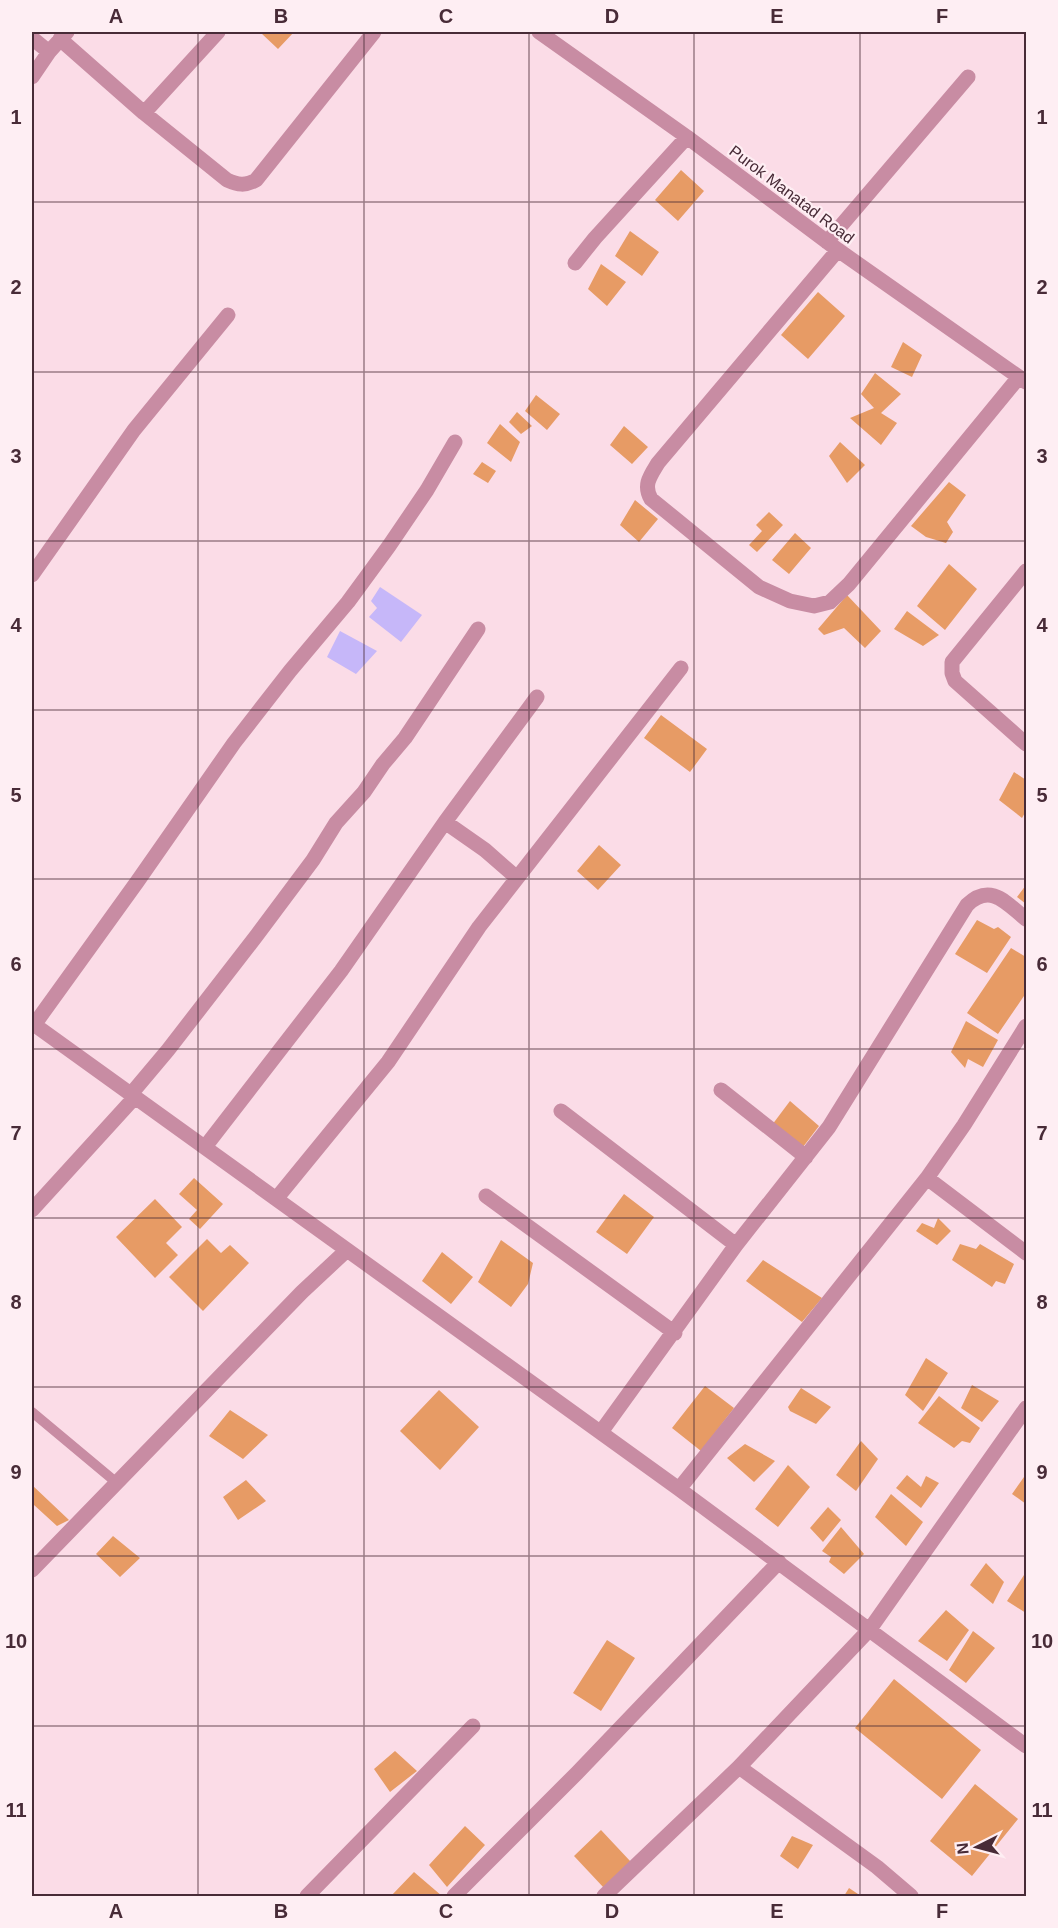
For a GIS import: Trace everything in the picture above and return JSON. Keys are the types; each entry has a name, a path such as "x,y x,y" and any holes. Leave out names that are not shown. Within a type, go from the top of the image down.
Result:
{"street":[{"path":"144,113 218,32"},
{"path":"32,77 64,35 144,113 227,180 237,185 248,185 256,180 374,32"},
{"name":"Purok Manatad Road","path":"539,32 687,137 832,246 1024,381"},
{"path":"32,38 49,52"},
{"path":"969,77 657,463 647,482 647,491 651,499 759,587 790,600 814,606 831,602 1024,381"},
{"path":"575,263 687,137"},
{"path":"32,575 134,430 228,315"},
{"path":"455,442 427,490 389,546 348,602 234,743 137,882 33,1024 601,1432 1026,1746"},
{"path":"1026,572 962,648 952,662 952,673 955,681 1026,744"},
{"path":"32,1210 133,1095 257,935 313,860 336,823 364,792 405,738 478,629"},
{"path":"276,1199 388,1062 479,927 681,668"},
{"path":"205,1147 341,971 537,697"},
{"path":"446,822 485,850 517,878"},
{"path":"601,1432 675,1333 736,1245 829,1127 967,905 974,898 984,894 998,896 1026,919"},
{"path":"679,1489 927,1178 964,1125 1026,1026"},
{"path":"721,1090 806,1157"},
{"path":"561,1111 736,1245"},
{"path":"927,1178 1026,1253"},
{"path":"486,1196 675,1333"},
{"path":"32,1570 302,1292 347,1250"},
{"path":"604,1896 739,1767 870,1629 1026,1408"},
{"path":"454,1896 577,1773 779,1562"},
{"path":"307,1896 473,1726"},
{"path":"739,1767 878,1867 910,1896"}],"lane":[{"path":"32,1412 117,1482"}],"shaded area":[{"path":"380,587 422,615 401,642 369,617 377,608 371,601"},
{"path":"340,631 377,651 356,674 327,657"}],"building":[{"path":"262,32 294,32 278,49"},
{"path":"681,170 704,191 678,221 655,200"},
{"path":"630,231 659,252 642,276 615,256"},
{"path":"601,264 626,282 607,306 588,289"},
{"path":"818,292 845,316 808,359 781,335"},
{"path":"903,342 922,355 912,377 891,367"},
{"path":"875,373 901,394 881,413 897,423 881,445 850,418 874,408 861,394"},
{"path":"536,395 560,414 547,430 525,411"},
{"path":"517,412 532,426 521,434 509,422"},
{"path":"500,424 520,442 511,462 487,443"},
{"path":"624,426 648,447 632,464 610,445"},
{"path":"840,442 865,465 847,483 829,456"},
{"path":"482,462 496,471 488,483 473,474"},
{"path":"949,482 966,495 947,522 953,532 946,543 926,537 911,526"},
{"path":"635,500 658,519 639,542 620,525"},
{"path":"769,512 783,525 757,552 749,545 762,531 756,525"},
{"path":"795,533 811,548 789,574 772,560"},
{"path":"949,564 977,589 945,630 917,606"},
{"path":"847,595 881,631 865,648 844,628 824,635 818,629"},
{"path":"907,611 939,635 923,646 894,629"},
{"path":"661,715 707,749 690,772 644,738"},
{"path":"1014,772 1026,780 1026,811 1022,818 999,800"},
{"path":"599,845 621,865 598,890 577,871"},
{"path":"1026,885 1026,904 1017,897"},
{"path":"977,920 994,929 998,927 1011,937 987,973 955,954"},
{"path":"1011,948 1026,957 1026,993 998,1034 967,1013"},
{"path":"966,1021 998,1040 983,1067 968,1059 965,1068 951,1052"},
{"path":"790,1101 819,1126 803,1147 772,1125"},
{"path":"194,1178 223,1204 200,1229 189,1219 197,1210 179,1194"},
{"path":"624,1194 654,1217 627,1254 596,1232"},
{"path":"155,1199 182,1227 166,1243 178,1255 155,1278 116,1237"},
{"path":"938,1218 951,1231 937,1245 916,1231 922,1223 934,1228"},
{"path":"207,1239 221,1253 230,1245 249,1263 203,1311 169,1277"},
{"path":"501,1240 533,1263 528,1284 511,1307 478,1282"},
{"path":"960,1244 976,1249 980,1244 1014,1264 1005,1284 996,1281 992,1287 952,1260"},
{"path":"442,1252 473,1277 451,1304 422,1281"},
{"path":"763,1260 822,1298 802,1322 746,1281"},
{"path":"926,1358 948,1373 923,1411 905,1395"},
{"path":"972,1385 999,1401 982,1422 961,1408"},
{"path":"705,1386 734,1408 701,1451 672,1428"},
{"path":"801,1388 831,1407 816,1424 790,1411 788,1407"},
{"path":"439,1390 479,1427 440,1470 400,1431"},
{"path":"939,1396 980,1428 970,1443 962,1441 954,1448 918,1423"},
{"path":"230,1410 268,1435 243,1459 209,1436"},
{"path":"861,1441 878,1459 856,1491 836,1475"},
{"path":"745,1444 775,1461 754,1482 727,1458"},
{"path":"788,1465 810,1487 778,1527 755,1509"},
{"path":"907,1475 921,1487 926,1476 939,1483 921,1508 896,1488"},
{"path":"1024,1477 1026,1478 1026,1504 1012,1494"},
{"path":"246,1480 266,1501 238,1520 223,1497"},
{"path":"32,1485 69,1520 57,1526 34,1505 32,1508"},
{"path":"891,1494 923,1522 906,1546 875,1517"},
{"path":"828,1507 841,1520 823,1542 810,1528"},
{"path":"841,1527 864,1554 844,1574 829,1562 831,1557 822,1551"},
{"path":"113,1536 140,1558 120,1577 96,1554"},
{"path":"986,1563 1004,1582 993,1604 970,1585"},
{"path":"1024,1575 1026,1577 1026,1613 1007,1601"},
{"path":"946,1610 969,1630 947,1661 918,1641"},
{"path":"973,1631 995,1648 966,1683 949,1670"},
{"path":"607,1640 635,1658 601,1711 573,1693"},
{"path":"894,1679 981,1750 942,1799 855,1728"},
{"path":"395,1751 417,1771 390,1792 374,1769"},
{"path":"975,1784 1018,1819 972,1876 930,1841"},
{"path":"465,1826 485,1845 447,1887 429,1865"},
{"path":"601,1830 631,1862 604,1888 574,1856"},
{"path":"792,1836 813,1845 798,1869 780,1856"},
{"path":"414,1872 442,1896 391,1896"},
{"path":"849,1888 861,1896 844,1896"}]}
